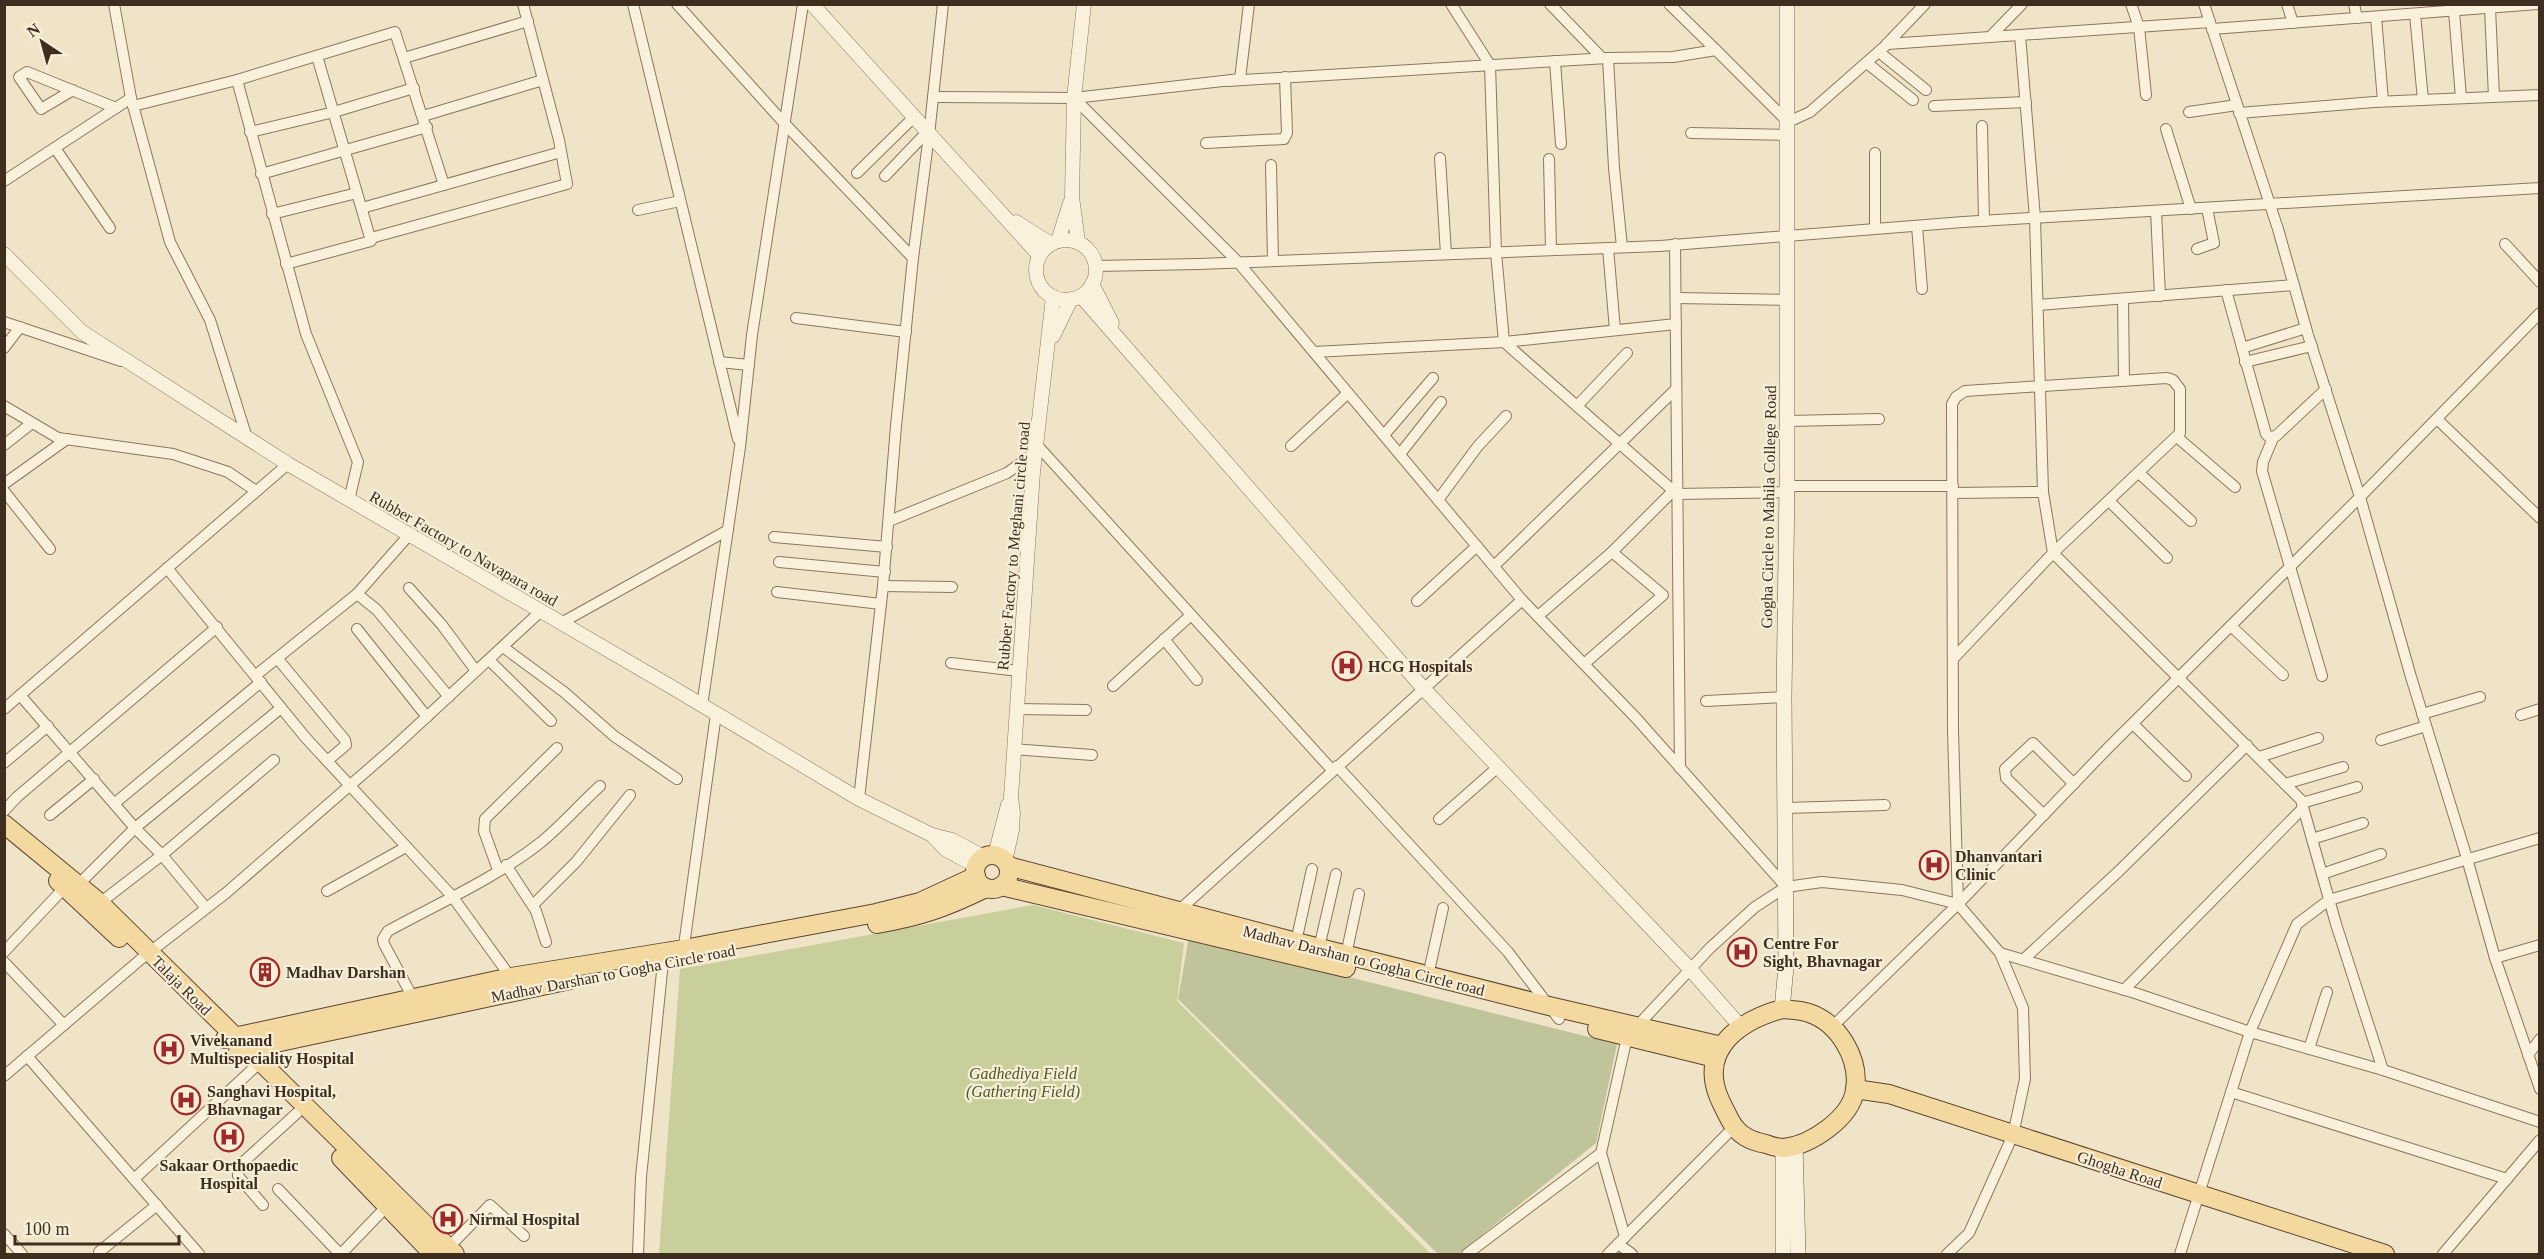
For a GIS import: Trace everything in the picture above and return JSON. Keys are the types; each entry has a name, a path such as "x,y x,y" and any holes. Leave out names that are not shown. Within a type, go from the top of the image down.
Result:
{"main road":[{"name":"Gogha Circle to Mahila College Road","path":"1782,1009 1786,967 1784,697 1788,421 1787,4"},
{"name":"Talaja Road","path":"4,824 72,888"},
{"name":"Talaja Road","path":"4,838 95,907 445,1252"},
{"path":"235,1044 413,998 683,955 906,906 991,869"},
{"name":"Madhav Darshan to Gogha Circle road","path":"991,869 1171,918 1719,1052"},
{"name":"Madhav Darshan to Gogha Circle road","path":"1171,918 1296,942 1428,976 1554,1013"},
{"name":"Madhav Darshan to Gogha Circle road","path":"235,1044 515,983 663,962 683,955"},
{"path":"1782,1009 1810,1013 1833,1026 1848,1048 1854,1068 1855,1089 1838,1121 1815,1137 1789,1146 1750,1141 1734,1127 1717,1094 1719,1052 1740,1026 1762,1014 1782,1009"},
{"name":"Talaja Road","path":"235,1044 254,1068 387,1206 445,1252"},
{"name":"Ghogha Road","path":"1855,1089 1888,1094 2385,1254"},
{"path":"1783,1254 1789,1146"},
{"path":"1789,1146 1798,1254"}],"street":[{"path":"114,4 132,102 170,242 210,320 247,438"},
{"path":"371,238 567,184 523,4"},
{"path":"633,4 740,447"},
{"path":"677,4 784,123 913,258"},
{"path":"702,706 740,447 749,364 803,4"},
{"path":"812,4 913,118 1040,255"},
{"path":"859,799 884,586 913,258 943,4"},
{"path":"1084,4 1074,98 1071,197 1078,242 1092,256 1095,266 1092,284 1122,343"},
{"path":"1227,81 1240,79 1249,4"},
{"path":"1451,4 1490,65 1496,252 1504,342 1675,493"},
{"path":"1550,4 1605,58 1622,247"},
{"path":"1669,4 1716,50 1788,129"},
{"path":"1691,133 1788,129 1867,63 1925,4"},
{"path":"1990,37 2022,4"},
{"path":"2132,4 2139,27 2146,95"},
{"path":"2204,4 2270,204 2306,328 2361,497 2422,714 2468,858 2495,958 2540,1089"},
{"path":"2287,4 2293,23"},
{"path":"2354,4 2357,18"},
{"path":"1883,48 1990,37 2139,27 2293,23 2538,4"},
{"path":"2490,8 2494,97"},
{"path":"2454,11 2461,98"},
{"path":"2415,14 2424,100"},
{"path":"2376,17 2383,101"},
{"path":"404,58 528,21"},
{"path":"4,181 116,108 132,102 237,80 395,32 444,185"},
{"path":"2020,35 2035,218 2043,492 2054,554 2259,757 2303,805 2329,900 2383,1070"},
{"path":"1883,48 1926,90"},
{"path":"933,97 1074,98 1227,81 1605,58 1673,57 1716,50"},
{"path":"286,264 372,241 317,56"},
{"path":"1555,61 1560,144"},
{"path":"1867,63 1913,100"},
{"path":"73,90 41,110 19,77 27,72 73,90 116,108"},
{"path":"1206,142 1284,139 1287,133 1285,77"},
{"path":"237,80 306,334 358,462 349,500"},
{"path":"261,174 345,150 543,80"},
{"path":"250,132 334,112 414,88"},
{"path":"2189,112 2540,95"},
{"path":"1074,98 1238,262 1522,600 1680,768 1786,887"},
{"path":"1934,106 2026,102"},
{"path":"857,173 913,118"},
{"path":"1982,126 1984,221"},
{"path":"2166,129 2191,209"},
{"path":"885,176 928,134"},
{"path":"55,148 110,228"},
{"path":"362,208 561,152"},
{"path":"1875,153 1875,229"},
{"path":"1440,158 1446,254"},
{"path":"1550,159 1551,250"},
{"path":"1271,165 1273,261"},
{"path":"1095,266 1608,248 1984,221 2540,188"},
{"path":"272,214 357,193"},
{"path":"1071,197 1054,242 1040,255 1036,265 1039,284 1053,297 1076,297 1122,343 1423,687 1690,969 1740,1026"},
{"path":"638,210 680,201"},
{"path":"2197,249 2214,243 2207,208"},
{"path":"2156,211 2160,296"},
{"path":"1002,213 1054,242 1078,242"},
{"path":"1917,226 1922,289"},
{"path":"1676,244 1675,493 1680,768"},
{"path":"2505,244 2540,282"},
{"path":"1608,248 1615,330"},
{"name":"Rubber Factory to Navapara road","path":"4,254 82,332 288,464 859,799 932,835 945,849 991,869"},
{"path":"1049,343 1076,297 1092,284"},
{"path":"2038,305 2294,285"},
{"path":"2226,290 2266,434 2273,438"},
{"name":"Rubber Factory to Meghani circle road","path":"991,869 1011,797 1036,449 1053,297"},
{"path":"1676,298 1788,300"},
{"path":"2123,298 2124,381"},
{"path":"1833,1026 1958,904 2179,677 2361,497 2540,314"},
{"path":"796,318 906,332"},
{"path":"4,322 131,364"},
{"path":"1314,352 1504,342 1676,324"},
{"path":"4,348 20,327"},
{"path":"2242,348 2306,328"},
{"path":"2246,362 2312,345"},
{"path":"1577,406 1627,353"},
{"path":"719,362 749,364"},
{"path":"1384,435 1433,378"},
{"path":"1953,659 2054,554 2177,437 2182,429 2178,384 2166,378 1965,391 1956,397 1952,404 1953,659 1958,904"},
{"path":"1494,566 1676,389"},
{"path":"2322,676 2262,471 2262,462 2273,438 2326,389"},
{"path":"1291,446 1348,393"},
{"path":"1400,454 1441,402"},
{"path":"4,406 57,438 173,454 228,472 256,491"},
{"path":"1438,500 1478,446 1506,416"},
{"path":"1788,421 1879,419"},
{"path":"2437,419 2540,518"},
{"path":"4,445 32,423"},
{"path":"2177,437 2235,487"},
{"path":"4,484 67,439"},
{"path":"889,521 1007,473 1036,449 1508,952 1554,1013"},
{"path":"4,709 288,464"},
{"path":"2139,472 2191,521"},
{"path":"1538,616 1612,552 1675,493 1787,489 2043,492"},
{"path":"4,490 50,549"},
{"path":"2109,501 2167,558"},
{"path":"561,623 728,530"},
{"path":"115,803 259,679 277,658 357,594 409,534"},
{"path":"774,537 887,547"},
{"path":"1417,601 1478,546"},
{"path":"1584,664 1663,594 1612,552"},
{"path":"778,562 885,572"},
{"path":"168,568 281,708 452,896 515,983"},
{"path":"884,586 952,587"},
{"path":"409,588 442,624 476,671"},
{"path":"777,592 881,604"},
{"path":"357,594 377,610 449,697"},
{"path":"1171,918 1423,687 1522,600"},
{"path":"4,1076 145,955 206,908 349,785 427,717 541,611"},
{"path":"1113,686 1191,615"},
{"path":"2231,626 2283,675"},
{"path":"4,811 17,797 217,627"},
{"path":"357,629 427,717"},
{"path":"1164,639 1197,680"},
{"path":"503,647 564,692 614,736 677,779"},
{"path":"277,658 345,740 346,745 327,761"},
{"path":"489,660 551,721"},
{"path":"951,663 1019,671"},
{"path":"20,695 206,908"},
{"path":"1706,701 1784,697"},
{"path":"2422,714 2480,697"},
{"path":"4,952 135,828 281,708"},
{"path":"1017,709 1086,710"},
{"path":"2521,715 2540,709"},
{"path":"683,955 716,714"},
{"path":"2133,724 2186,776"},
{"path":"4,763 48,726"},
{"path":"2381,740 2426,726"},
{"path":"2259,757 2318,738"},
{"path":"2044,815 2006,778 2005,769 2033,743 2074,784"},
{"path":"2023,960 2119,871 2247,745"},
{"path":"546,942 533,905 502,868 483,831 485,819 557,748"},
{"path":"1014,749 1092,755"},
{"path":"95,907 162,855 274,760"},
{"path":"1440,819 1498,767"},
{"path":"2285,784 2343,767"},
{"path":"50,814 94,779"},
{"path":"413,998 383,939 388,931 502,868 541,842 600,786"},
{"path":"2124,990 2303,805 2357,787"},
{"path":"533,905 576,862 630,795"},
{"path":"1786,808 1885,805"},
{"path":"2312,839 2363,823"},
{"path":"2180,1254 2250,1032 2297,924 2329,900 2540,838"},
{"path":"327,891 406,847"},
{"path":"2322,874 2381,854"},
{"path":"1296,942 1312,869"},
{"path":"1319,948 1336,874"},
{"path":"1632,1254 1622,1241 1601,1153 1632,1031 1690,969 1755,907 1786,887 1822,882 1902,890 1958,904 2000,953 2023,1008 2025,1079 2013,1134 1969,1233 1947,1254"},
{"path":"1346,955 1359,894"},
{"path":"1428,976 1443,908"},
{"path":"2495,958 2540,945"},
{"path":"2000,953 2124,990 2250,1032 2383,1070 2540,1122"},
{"path":"4,962 64,1025"},
{"path":"638,1254 641,1177 663,962"},
{"path":"2309,1049 2327,992"},
{"path":"2528,1055 2540,1039"},
{"path":"27,1056 199,1254"},
{"path":"134,1179 254,1068"},
{"path":"2231,1092 2507,1179"},
{"path":"263,1205 238,1176 239,1166 297,1113"},
{"path":"1608,1254 1734,1127"},
{"path":"2444,1254 2540,1140"},
{"path":"1467,1254 1601,1153"},
{"path":"278,1189 341,1254 387,1206"},
{"path":"99,1252 157,1205"},
{"path":"445,1252 490,1205 524,1236"},
{"path":"4,1234 22,1254"}],"green space":[{"name":"Gadhediya Field (Gathering Field)","path":"1033,905 1184,943 1177,1001 1431,1254 659,1254 680,969"},
{"path":"1189,937 1617,1044 1596,1143 1458,1254 1438,1254 1178,999"}],"place":[{"name":"HCG Hospitals","path":"1347,666"},
{"name":"Dhanvantari Clinic","path":"1934,865"},
{"name":"Centre For Sight, Bhavnagar","path":"1742,952"},
{"name":"Madhav Darshan","path":"265,972"},
{"name":"Vivekanand Multispeciality Hospital","path":"169,1049"},
{"name":"Sanghavi Hospital, Bhavnagar","path":"186,1100"},
{"name":"Sakaar Orthopaedic Hospital","path":"229,1137"},
{"name":"Nirmal Hospital","path":"448,1219"}]}
